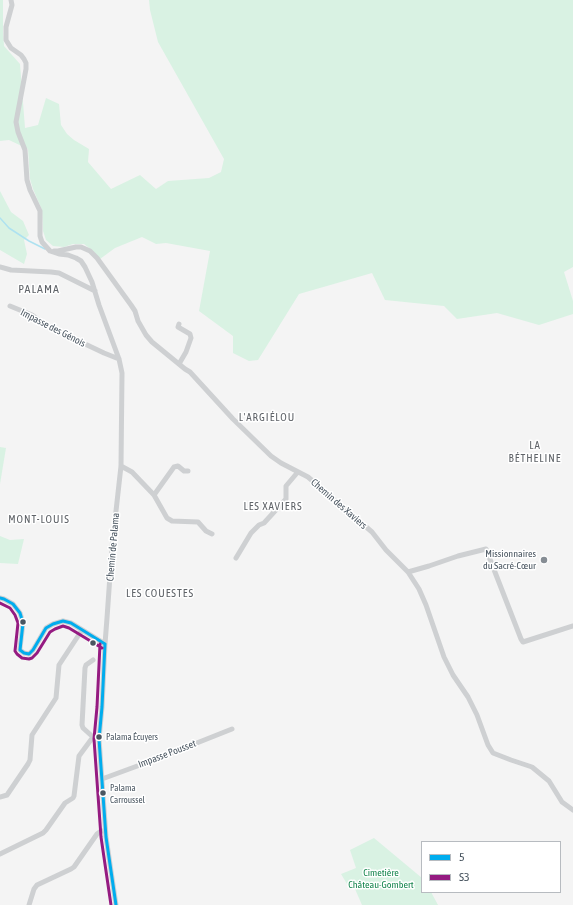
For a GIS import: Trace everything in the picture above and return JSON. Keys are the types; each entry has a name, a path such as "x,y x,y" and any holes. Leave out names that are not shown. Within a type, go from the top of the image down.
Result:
{"street":[{"path":"11,0 12,5 6,27 6,40 8,45 24,59 26,63 16,122 25,150 27,180 40,211 40,236 42,242 50,251"},
{"name":"Chemin des Xaviers","path":"50,251 81,247 97,258 135,311 138,321 152,342 190,372 233,419 271,456 308,477 372,532 386,550 408,572 422,596 444,657 453,675 468,697 492,753 532,767 549,781 562,802 573,810"},
{"name":"Chemin de Palama","path":"50,251 76,258 81,261 89,274 119,359 122,372 121,466 112,547 99,737 105,831 116,905"},
{"path":"0,267 11,270 59,273 95,291"},
{"name":"Impasse des Génois","path":"10,306 104,354 119,359"},
{"path":"179,324 178,327 190,334 191,338 186,352 179,364"},
{"path":"121,466 132,472 154,495 168,518 172,520 198,522 206,531 212,534"},
{"path":"154,495 174,467 178,466 184,471 188,471"},
{"path":"236,558 251,533 259,525 264,523 286,499 286,486 297,472"},
{"path":"408,572 486,548 523,642 573,626"},
{"path":"0,598 13,604 20,613 23,623 20,650 24,654 29,654 33,650 48,626 66,622 71,623 105,644"},
{"path":"0,797 7,795 30,760 32,735 56,698 59,665 82,630"},
{"path":"93,660 86,665 85,668 82,725 83,728 93,737 99,737"},
{"name":"Impasse Pousset","path":"102,779 232,729"},
{"path":"0,854 43,833 65,803 73,798 78,758 93,737"},
{"path":"29,905 34,889 37,885 74,867 97,834 101,831 105,831"}],"green space":[{"path":"0,0 3,0 4,46 20,64 25,128 38,125 46,98 59,104 61,125 67,134 74,140 89,149 88,162 111,189 140,175 156,189 168,181 209,178 221,172 224,159 158,42 149,0 573,0 573,267 564,272 573,301 573,314 539,325 497,313 457,319 444,306 385,300 372,273 299,294 258,360 249,361 233,353 233,336 199,311 210,251 166,243 156,244 142,237 115,248 100,259 84,244 73,244 64,247 53,246 46,240 43,231 42,210 30,179 28,149 9,140 0,141"},
{"path":"0,191 11,212 23,221 29,235 24,240 27,254 24,264 0,250"},
{"path":"0,447 6,448 0,484"},
{"path":"0,536 10,540 24,539 18,564 0,563"},
{"name":"Cimetière Château-Gombert","path":"374,838 421,877 421,893 432,893 438,905 362,905 355,889 350,889 341,874 356,868 350,850"}],"waterway":[{"path":"0,218 9,228 45,249"}],"transit line":[{"name":"5","path":"0,598 13,604 20,613 23,623 20,650 24,653 29,654 33,650 46,628 63,621 71,623 105,644"},
{"name":"S3","path":"0,603 10,608 15,615 18,623 15,651 22,658 32,658 37,653 50,632 63,626 69,628 102,648"},
{"name":"S3","path":"100,644 94,739 101,837 111,905"},
{"name":"5","path":"105,644 99,739 106,837 116,905"}],"place":[{"name":"Missionnaires du Sacré-Cœur","path":"544,560"},
{"name":"Palama Écuyers","path":"99,737"},
{"name":"Palama Carroussel","path":"103,793"}],"district":[{"name":"PALAMA","path":"39,289"},
{"name":"L'ARGIÉLOU","path":"267,418"},
{"name":"LA BÉTHELINE","path":"535,452"},
{"name":"LES XAVIERS","path":"273,507"},
{"name":"MONT-LOUIS","path":"39,520"},
{"name":"LES COUESTES","path":"160,594"}]}
